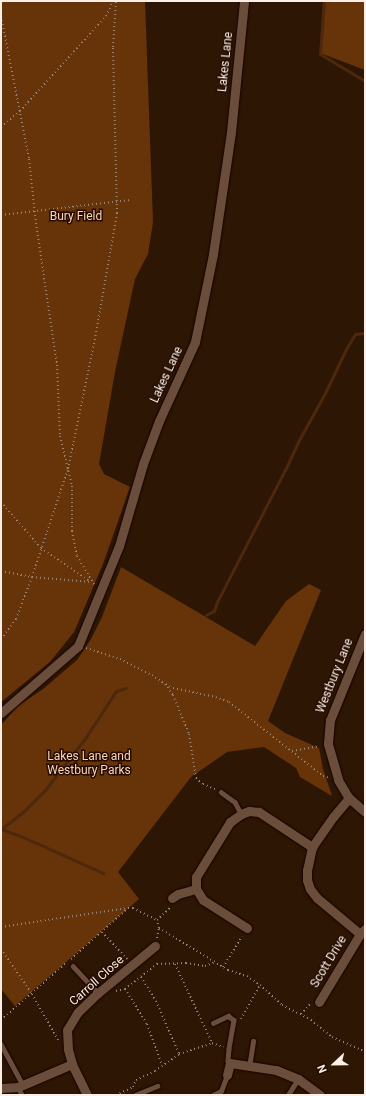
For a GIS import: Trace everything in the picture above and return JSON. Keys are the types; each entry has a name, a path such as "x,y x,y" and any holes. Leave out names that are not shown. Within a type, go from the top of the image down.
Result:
{"street":[{"name":"Lakes Lane","path":"1,713 78,646 119,546 143,464 159,421 195,342 213,254 231,132 244,1"},
{"name":"Westbury Lane","path":"365,634 330,720 328,744 338,780 350,798 365,812"},
{"name":"Scott Drive","path":"319,1002 363,931 325,906 310,889 307,870 312,847 333,817 350,798"},
{"path":"247,928 203,900 196,889 196,877 230,822 241,814 249,811 259,812 312,847"},
{"path":"172,898 178,894 196,889"},
{"name":"Carroll Close","path":"87,1095 72,1064 68,1049 67,1030 78,1012 98,993 155,946"},
{"path":"227,1075 230,1063 276,1070 298,1079 320,1095"},
{"path":"1,1088 21,1089 72,1064"}],"lane":[{"path":"221,792 235,802 241,814"},
{"path":"73,966 98,993"},
{"path":"213,1023 228,1016 234,1020 229,1049 228,1061 230,1063"},
{"path":"249,1067 253,1041"},
{"path":"1,1044 21,1089"},
{"path":"213,1095 221,1091 227,1075"},
{"path":"288,1095 298,1079"},
{"path":"135,1095 156,1086"}],"path":[{"path":"1,127 20,111 106,16 114,1"},
{"path":"1,639 16,619 32,577 68,469 95,336 117,213 113,47 114,1"},
{"path":"1,16 29,158 34,212 57,365 60,436 72,486 72,531 77,556 92,582"},
{"path":"1,215 130,200"},
{"path":"1,502 41,548 102,589"},
{"path":"1,571 32,577 92,582"},
{"path":"78,646 120,659 152,675 173,688 212,696 229,702 323,776 338,780"},
{"path":"165,684 173,695 189,734 196,778 203,784 221,792"},
{"path":"292,751 328,744"},
{"path":"157,920 173,905 172,898"},
{"path":"1,1020 128,908"},
{"path":"1,927 133,908 157,920 159,928 155,946"},
{"path":"159,928 223,967 247,976 282,1005 310,1020 332,1037 365,1052"},
{"path":"223,967 247,928"},
{"path":"102,932 132,965"},
{"path":"1,949 32,994 60,1044 68,1049"},
{"path":"109,984 116,991 125,989 157,964 205,966 215,962"},
{"path":"175,964 212,1042 229,1049"},
{"path":"141,977 156,1001 179,1054"},
{"path":"240,1022 242,1015 260,986"},
{"path":"125,989 147,1024 162,1066"},
{"path":"300,1014 310,1004 319,1002"},
{"path":"116,1095 133,1087 136,1080 155,1071 179,1054 212,1042"}],"green space":[{"name":"Bury Field","path":"1,1 145,1 153,222 148,254 135,279 115,372 99,464 104,474 130,487 103,564 74,632 50,662 1,702"},
{"path":"323,1 365,1 365,70 320,53"},
{"name":"Lakes Lane and Westbury Parks","path":"121,567 255,646 286,601 309,584 321,590 268,721 285,733 319,748 323,769 332,796 300,777 296,768 264,747 227,752 191,777 118,872 139,899 15,1006 1,989 1,725 18,706 43,689 77,660 91,639 102,617"}],"waterway":[{"path":"324,1 320,54 365,81"},
{"path":"206,615 214,611 217,602 299,440 325,393 346,349 355,334 365,333"},
{"path":"1,829 25,810 45,790 86,737 116,691 126,688"},
{"path":"1,829 23,837 103,873"}]}
